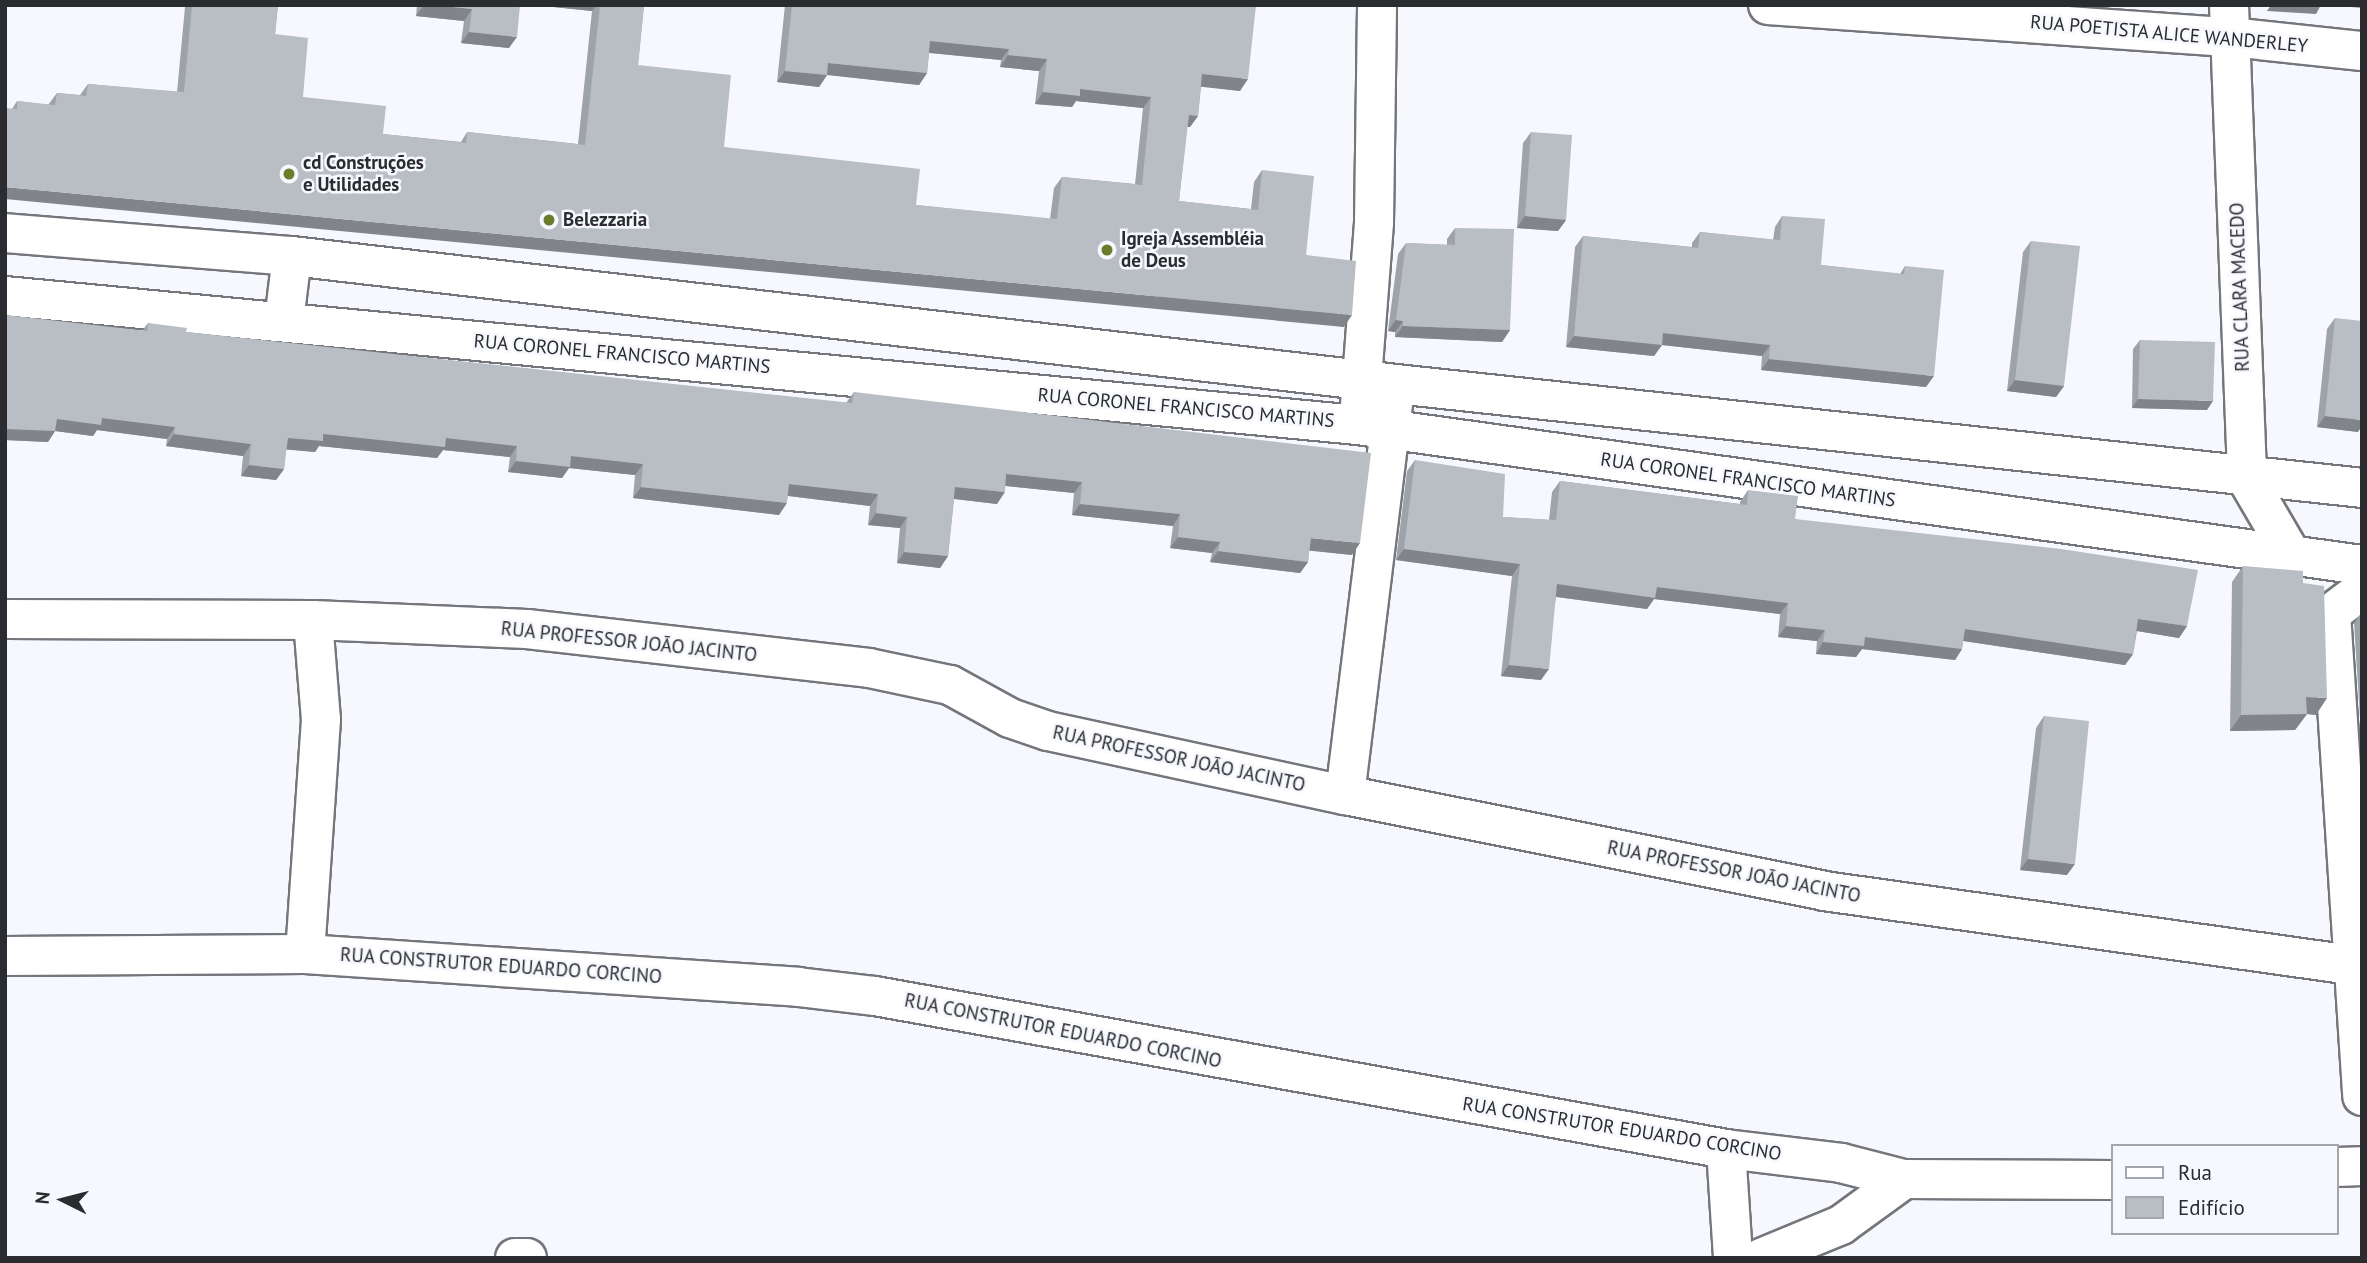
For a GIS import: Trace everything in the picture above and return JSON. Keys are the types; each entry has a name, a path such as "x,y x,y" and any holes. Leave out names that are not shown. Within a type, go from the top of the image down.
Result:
{"street":[{"path":"1345,795 1379,382 1374,222 1377,5"},
{"name":"RUA POETISTA ALICE WANDERLEY","path":"1768,5 2230,21 2362,51"},
{"name":"RUA CLARA MACEDO","path":"2230,21 2247,479 2292,556"},
{"path":"5,233 292,256 1379,382 2247,479 2362,488"},
{"path":"284,321 292,256"},
{"name":"RUA CORONEL FRANCISCO MARTINS","path":"5,296 1374,427 2362,565"},
{"path":"2362,590 2331,613 2351,965 2362,1096"},
{"name":"RUA PROFESSOR JOÃO JACINTO","path":"5,619 313,620 527,629 869,668 950,685 1010,718 1048,731 1345,795 1825,891 2351,965"},
{"path":"305,954 321,720 313,620"},
{"name":"RUA CONSTRUTOR EDUARDO CORCINO","path":"5,956 305,954 712,980 874,996 1726,1149 1841,1163 1904,1179 2112,1180"},
{"path":"1726,1149 1733,1258"},
{"path":"2339,1167 2362,1166"},
{"path":"1761,1258 1842,1225 1904,1179"},
{"path":"516,1258 527,1258"}],"building":[{"path":"192,5 278,5 275,34 308,38 303,97 386,106 383,134 466,143 467,132 585,145 600,5 644,5 638,65 731,75 724,147 920,169 916,205 1057,219 1062,177 1142,185 1151,97 1080,89 1080,96 1043,92 1047,59 1008,55 1009,49 930,41 927,73 828,63 827,75 785,71 792,5 1256,5 1248,79 1202,74 1198,116 1189,115 1179,201 1258,210 1262,170 1314,176 1306,255 1356,261 1352,315 5,187 5,108 17,109 17,101 55,105 57,93 86,96 88,84 184,92"},
{"path":"433,5 520,5 517,37 469,32 472,9"},
{"path":"1531,132 1572,135 1566,220 1525,216"},
{"path":"1782,216 1825,219 1821,265 1904,274 1905,266 1944,270 1934,376 1769,359 1770,345 1663,333 1662,345 1574,336 1583,236 1698,248 1700,232 1780,240"},
{"path":"1455,228 1514,229 1510,330 1403,326 1403,321 1396,320 1406,243 1455,245"},
{"path":"2031,241 2080,246 2064,386 2015,380"},
{"path":"5,315 147,331 148,323 187,328 186,332 852,403 854,392 1371,453 1360,543 1311,538 1308,562 1218,551 1220,542 1178,537 1180,514 1080,504 1082,482 1006,474 1005,492 955,487 948,556 904,552 907,517 876,513 878,494 789,484 787,503 641,487 643,464 571,456 570,467 516,461 517,446 446,438 445,447 323,434 323,441 288,438 284,469 249,465 251,444 174,434 175,427 102,418 101,425 57,419 55,431 5,429"},
{"path":"2335,318 2362,321 2362,420 2325,416"},
{"path":"2140,340 2215,342 2213,401 2138,399"},
{"path":"1415,460 1505,474 1503,517 1556,520 1560,481 1747,505 1748,490 1798,496 1795,519 2061,549 2198,570 2187,626 2138,619 2133,654 1965,629 1962,649 1865,637 1864,646 1823,642 1825,630 1786,626 1788,603 1657,587 1655,598 1557,584 1549,669 1509,665 1520,564 1404,549"},
{"path":"2243,566 2303,571 2303,583 2324,586 2327,698 2306,697 2307,714 2241,715"},
{"path":"2044,716 2089,721 2075,864 2028,859"}],"place":[{"name":"cd Construções e Utilidades","path":"289,174"},
{"name":"Belezzaria","path":"549,220"},
{"name":"Igreja Assembléia de Deus","path":"1107,250"}]}
